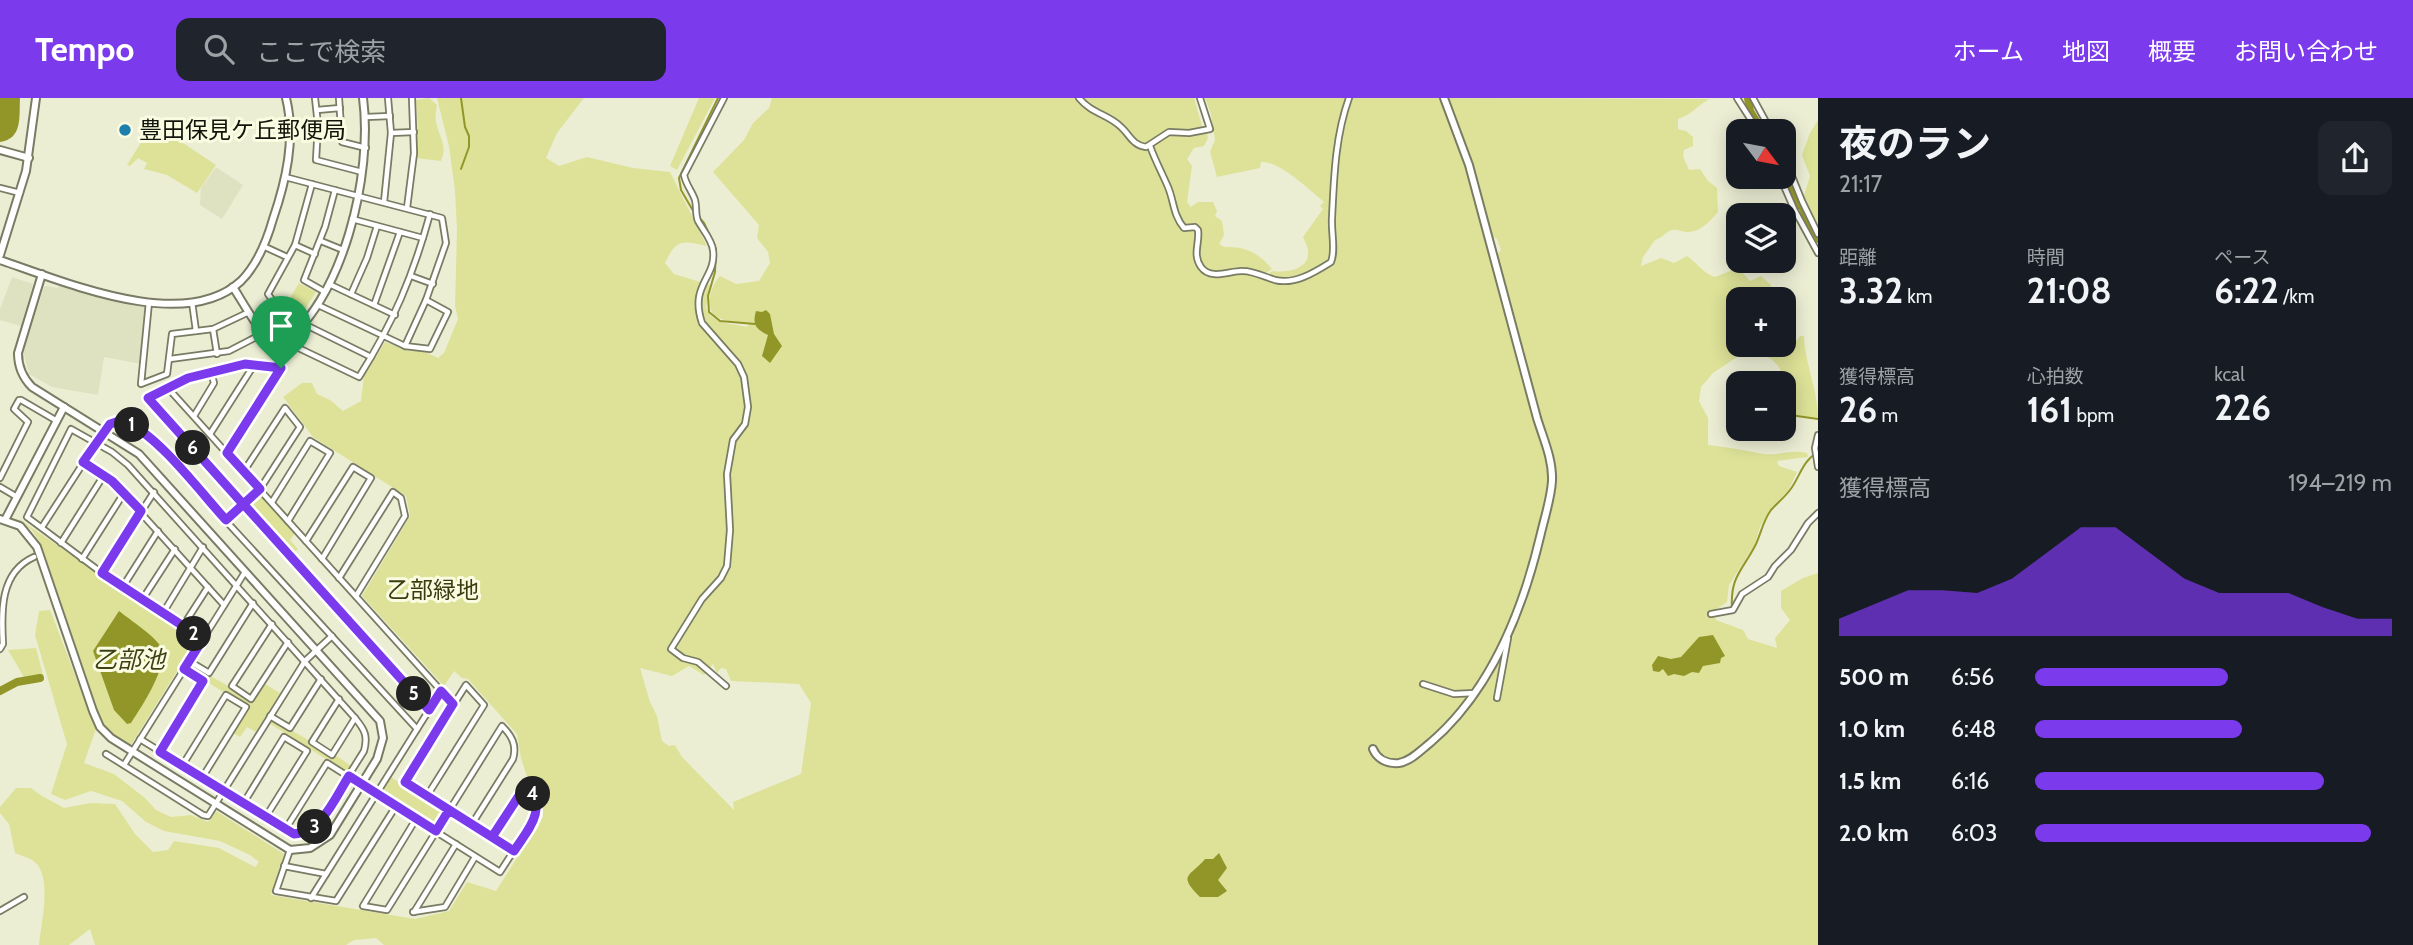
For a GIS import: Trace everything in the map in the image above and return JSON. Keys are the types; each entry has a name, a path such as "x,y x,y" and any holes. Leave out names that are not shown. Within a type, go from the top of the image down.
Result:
{"street":[{"path":"0,255 21,193 29,158 36,98"},
{"path":"0,260 108,295 149,302 192,302 217,296 233,287 250,271 277,209 285,177 290,126 286,98"},
{"path":"314,98 318,125 316,160 363,172"},
{"path":"339,98 342,142 366,148"},
{"path":"233,287 264,333 278,347 304,324 318,305 344,250 359,196 366,148 363,98"},
{"path":"384,202 391,133 388,98"},
{"path":"407,208 414,132 412,98"},
{"path":"724,98 684,175 714,251 711,267 701,285 697,301 702,323 738,364 744,377 748,407 745,424 733,440 727,474 730,530 727,566 702,598 671,649 683,658 698,663 726,686"},
{"path":"1080,98 1090,110 1119,124 1137,145 1150,146 1169,132 1189,133 1210,129 1200,98"},
{"path":"1150,146 1168,187 1175,214 1184,228 1195,227 1198,230 1195,250 1201,267 1210,273 1231,274 1242,271 1281,281 1306,277 1331,262 1333,257 1332,221 1337,141 1349,98"},
{"path":"1373,749 1378,758 1388,763 1404,761 1415,755 1457,719 1475,693 1509,631 1530,576 1552,481 1551,467 1469,165 1444,98"},
{"path":"1737,98 1750,119"},
{"path":"1753,98 1764,119"},
{"path":"317,110 340,108"},
{"path":"366,117 390,116"},
{"path":"290,126 318,125"},
{"path":"391,133 414,132"},
{"path":"0,150 29,158"},
{"path":"285,177 442,218 446,243 433,284 405,346"},
{"path":"295,333 268,294 295,245 312,184"},
{"path":"1796,186 1818,234"},
{"path":"0,188 21,193"},
{"path":"1785,189 1818,253"},
{"path":"325,292 304,281 320,241 335,190"},
{"path":"286,342 359,377 395,315 411,276 429,214"},
{"path":"352,219 423,238"},
{"path":"351,294 377,226"},
{"path":"374,305 400,232"},
{"path":"320,241 344,250"},
{"path":"295,245 315,254"},
{"path":"263,246 287,257"},
{"path":"42,274 20,344 18,362 23,377 32,387 104,430 139,454 380,721 383,745 377,759 326,839 310,848 290,850 132,752 100,727 37,547 20,526 2,519 17,497 64,407"},
{"path":"411,276 433,284"},
{"path":"329,284 395,315"},
{"path":"318,305 405,346 430,349 448,312 426,300"},
{"path":"149,302 141,384 167,374 172,334 213,329 249,312"},
{"path":"192,302 196,331"},
{"path":"304,324 371,357"},
{"path":"213,329 217,354"},
{"path":"170,359 217,354 236,348 264,333"},
{"path":"227,453 281,368 245,364 167,387 148,398 429,710"},
{"path":"210,434 254,365"},
{"path":"194,416 214,383 211,372"},
{"path":"167,387 453,704"},
{"path":"0,478 28,422 14,409 21,400 57,421"},
{"path":"226,520 260,489 300,427 285,408 244,471"},
{"path":"42,527 104,430 110,424 121,421 139,429 162,450 417,729"},
{"path":"140,739 294,834 312,830 318,824 364,751 367,741 366,731 339,699 154,492 112,452 71,429 27,517 122,588 203,639"},
{"path":"1818,435 1815,448 1818,467"},
{"path":"271,502 310,441 330,453 288,521"},
{"path":"83,462 104,475 124,493 224,605"},
{"path":"306,541 353,467 371,478 322,559"},
{"path":"61,543 104,475"},
{"path":"0,487 17,497"},
{"path":"102,573 154,492"},
{"path":"339,578 393,492 401,498 405,516 356,596"},
{"path":"82,559 124,493"},
{"path":"1711,614 1731,611 1742,594 1768,577 1818,513"},
{"path":"122,588 158,531"},
{"path":"163,613 203,547"},
{"path":"142,600 175,549"},
{"path":"0,649 1,603 6,583 14,570 34,557"},
{"path":"124,765 246,571"},
{"path":"183,626 208,587"},
{"path":"189,661 209,673 253,603"},
{"path":"272,624 232,686 251,699 288,642"},
{"path":"1497,698 1509,631"},
{"path":"106,754 208,816 305,660 332,636"},
{"path":"160,752 203,681 184,669"},
{"path":"270,716 290,728 321,679"},
{"path":"1423,684 1454,694 1475,693"},
{"path":"427,796 484,705 466,685 405,782 427,796 449,810 472,824 514,851"},
{"path":"311,898 441,691"},
{"path":"182,765 226,695 246,707 202,778"},
{"path":"339,699 312,742 332,755 355,718"},
{"path":"416,819 363,906 387,910 502,726 513,737 513,759 472,824"},
{"path":"243,804 284,737 307,751 265,818"},
{"path":"285,830 327,763 364,782 376,793 500,873 537,815 534,795 526,785 492,837"},
{"path":"290,850 276,891 336,901 396,806"},
{"path":"456,844 413,912 445,907 475,857"},
{"path":"284,866 326,874"},
{"path":"0,911 24,897"}],"shaded area":[{"path":"216,167 243,185 222,219 200,205 201,188"},
{"path":"12,277 33,284 21,326 0,320 0,309"},
{"path":"46,286 59,286 147,309 141,364 104,357 98,395 52,387 29,374 23,351"}],"green space":[{"path":"429,98 437,105 436,122 443,146 441,161 416,158 416,100"},
{"name":"乙部緑地","path":"437,98 584,98 557,133 546,158 559,166 587,157 633,168 670,172 707,246 681,243 673,249 665,263 674,274 710,285 706,307 713,317 747,327 749,324 715,316 711,311 711,293 720,276 736,284 759,281 770,263 768,252 757,238 759,225 713,172 744,140 753,123 769,108 772,98 1078,98 1089,111 1122,131 1138,149 1148,149 1169,133 1192,136 1207,133 1204,146 1194,148 1187,159 1192,166 1187,202 1191,207 1198,202 1213,202 1217,211 1215,216 1222,221 1224,235 1219,244 1245,249 1262,258 1272,269 1266,273 1272,281 1298,279 1322,272 1334,260 1333,226 1340,132 1351,98 1442,98 1468,170 1548,468 1546,511 1528,574 1505,634 1463,707 1434,737 1437,741 1466,712 1516,624 1526,603 1550,509 1550,448 1496,256 1501,250 1497,239 1490,235 1447,98 1709,99 1678,119 1678,129 1693,137 1693,146 1684,150 1683,156 1689,170 1700,169 1717,188 1718,212 1696,231 1671,230 1655,240 1643,257 1641,266 1661,258 1674,263 1687,256 1715,277 1726,273 1743,273 1750,281 1761,276 1771,287 1726,287 1726,357 1737,357 1713,373 1701,387 1699,401 1708,418 1708,445 1763,454 1801,452 1807,453 1808,457 1777,461 1779,466 1797,472 1788,491 1772,507 1760,527 1755,544 1729,585 1727,602 1717,609 1715,615 1716,620 1743,630 1748,639 1777,648 1775,638 1790,620 1781,608 1781,591 1818,573 1818,945 384,945 376,938 354,940 346,945 95,945 90,929 69,945 39,945 44,880 34,861 15,853 9,824 0,813 0,807 16,788 31,788 64,808 91,803 115,804 135,834 153,852 168,850 174,841 219,848 255,867 259,862 220,841 164,831 146,822 122,801 91,791 65,800 51,794 67,744 35,635 39,611 50,610 96,729 84,763 114,774 156,810 171,817 191,815 208,822 216,811 284,854 271,895 415,919 449,911 467,882 496,891 543,817 543,796 528,780 517,734 468,679 462,678 454,671 444,686 362,596 410,516 406,496 313,437 283,397 302,383 312,383 317,394 343,411 361,401 364,376 385,342 409,351 423,351 438,358 444,353 458,319 455,306 455,191 449,146","holes":["713,664 717,673 721,668 726,669 731,681 799,684 811,703 801,774 733,802 734,810 682,757 675,745 669,746 662,741 657,716 640,668 672,676 689,666 704,675"]},
{"path":"699,98 715,98 677,170 670,166"},
{"path":"1082,98 1194,98 1202,126 1198,130 1170,130 1150,145 1139,143 1123,124 1095,110"},
{"path":"1205,98 1348,98 1335,141 1330,245 1332,255 1324,266 1290,277 1276,278 1269,273 1295,269 1304,264 1308,252 1303,237 1323,209 1320,206 1324,202 1294,177 1269,163 1261,162 1260,168 1217,177 1210,152 1215,140 1211,114"},
{"path":"1818,120 1818,226 1816,222 1804,222 1800,209 1810,176 1802,155"},
{"path":"153,123 216,165 197,193 167,175 144,169 147,163 138,158 130,166 127,165"},
{"path":"299,283 316,292 294,326 283,310"},
{"path":"1800,336 1804,336 1818,419 1796,415 1796,371 1780,371 1767,357 1796,357 1796,341"},
{"path":"260,496 295,533 290,540 298,549 292,556 248,507"},
{"path":"19,519 196,641 131,745 113,735 101,721 41,544 32,530 19,522"},
{"path":"36,648 43,675 24,677 8,650"},
{"path":"189,664 252,703 265,684 280,693 256,732 247,727 240,737 233,733 248,707 187,668"},
{"path":"272,719 353,767 348,773 269,723"},
{"path":"389,776 444,810 437,825 381,792"}],"water":[{"path":"0,98 20,98 16,132 0,142"},
{"path":"766,310 770,314 774,334 782,346 770,363 762,356 768,335 758,328 754,320 756,311"},
{"name":"乙部池","path":"119,611 154,638 161,647 162,655 153,686 131,723 127,724 114,710 93,651"},
{"path":"1713,635 1725,656 1720,663 1703,666 1699,673 1692,672 1684,676 1668,676 1663,669 1659,672 1653,671 1652,665 1658,656 1671,659 1681,657 1699,637"},
{"path":"1219,853 1227,868 1218,880 1227,891 1218,897 1200,897 1189,884 1188,876 1205,859 1213,859"}],"waterway":[{"path":"461,98 469,147 461,169"},
{"path":"718,98 679,178 681,190 704,223 716,249 715,272 708,296 709,312 720,321 755,324"},
{"path":"1748,98 1750,111 1755,119"},
{"path":"1791,189 1818,239"},
{"path":"1796,416 1818,419"},
{"path":"1732,608 1735,581 1756,544 1768,514 1790,490 1808,460 1818,452"},
{"path":"0,691 17,682 40,678"}],"place":[{"name":"豊田保見ケ丘郵便局","path":"125,130"}],"route":[{"path":"281,368 227,453 260,489 243,504 226,520 154,442 124,421 110,424 83,462 112,481 141,511 102,573 203,639 184,669 203,681 160,752 294,834 303,834 318,824 349,776 436,831 449,810 514,851 537,815 534,795 526,785 492,837 405,782 453,704 441,691 429,710 346,619 246,507 243,504 148,398 188,378 245,364 281,368"}]}
